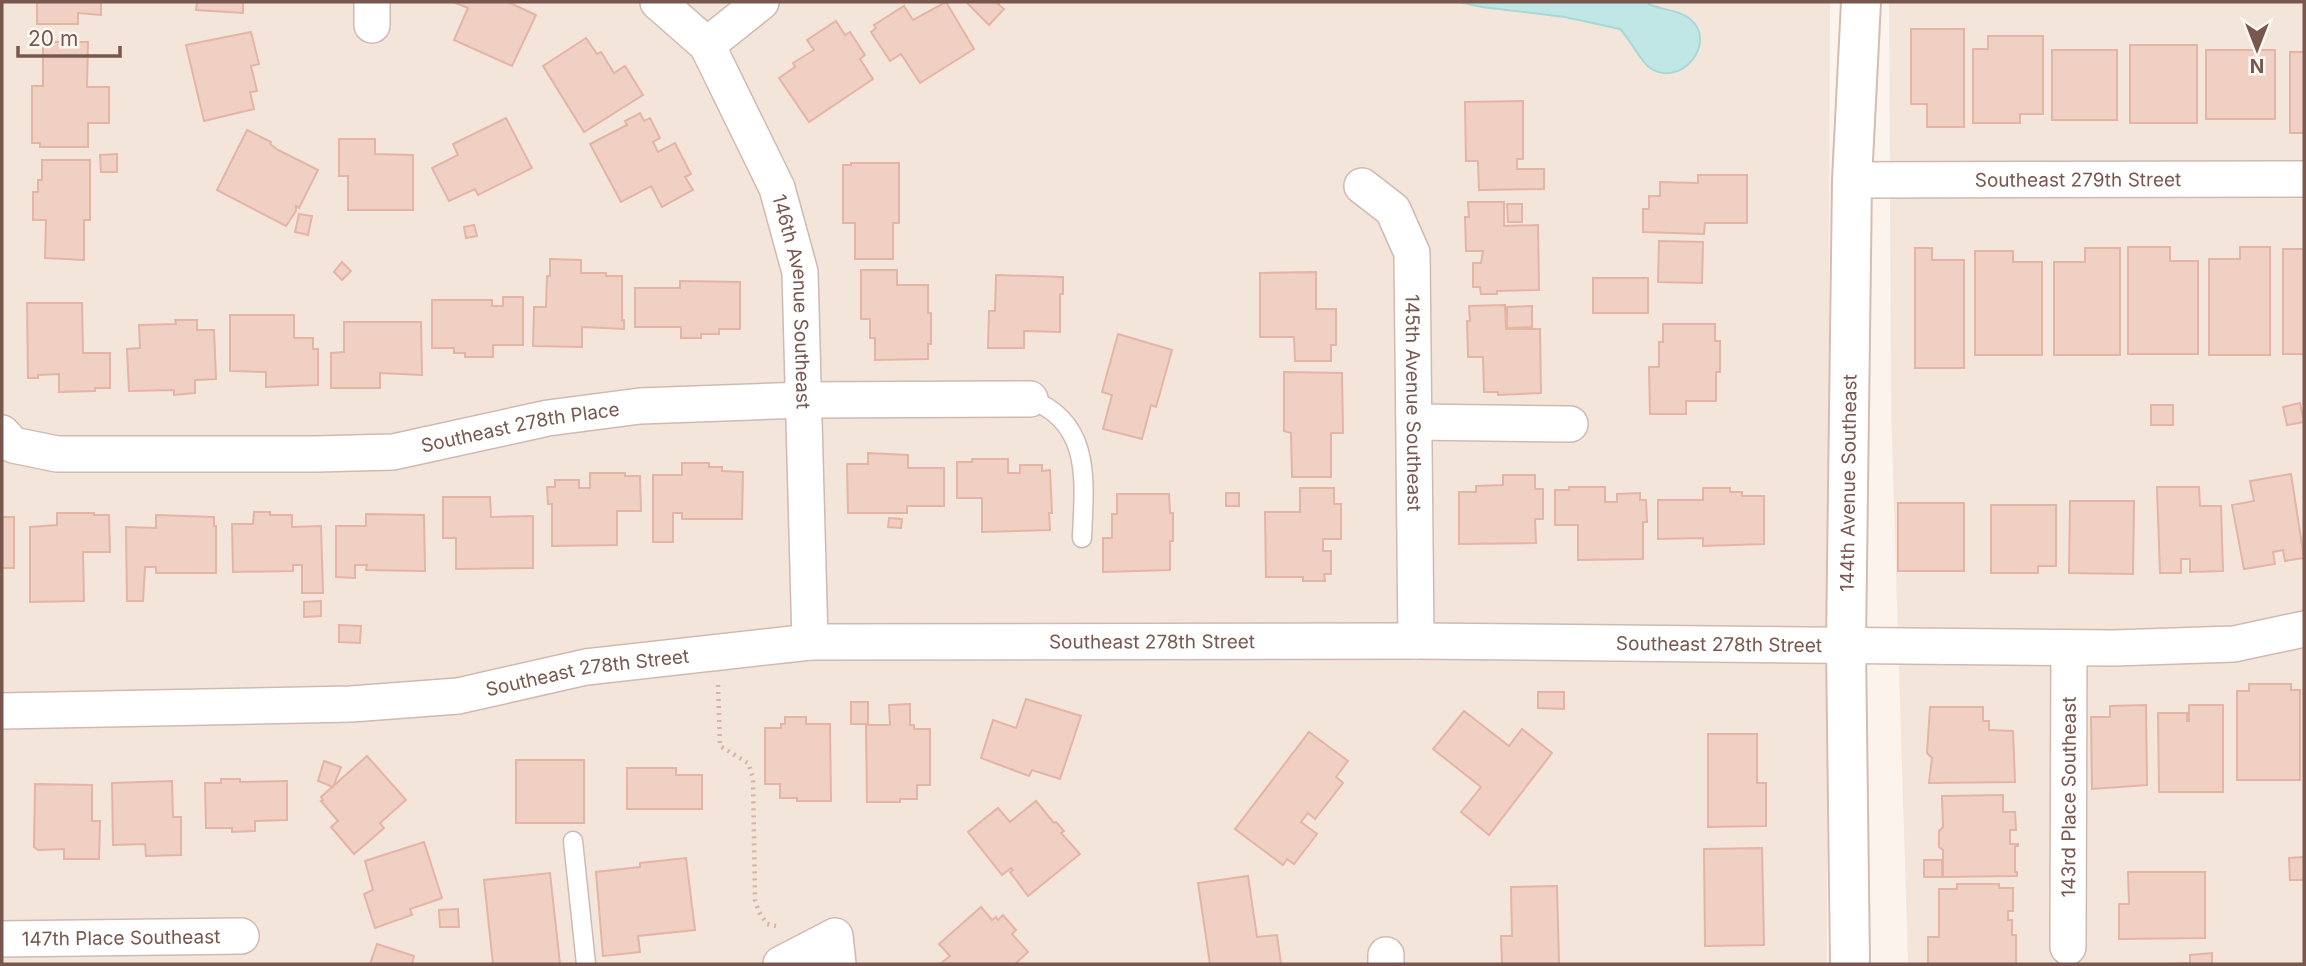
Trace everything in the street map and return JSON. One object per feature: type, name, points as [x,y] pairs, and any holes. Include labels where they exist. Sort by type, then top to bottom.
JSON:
[{"type":"street","points":[[658,2],[707,45],[761,2]]},
{"type":"street","name":"144th Avenue Southeast","points":[[1850,964],[1846,645],[1852,180],[1861,2]]},
{"type":"street","name":"146th Avenue Southeast","points":[[707,45],[778,188],[800,272],[810,642]]},
{"type":"street","name":"Southeast 279th Street","points":[[1852,180],[2304,179]]},
{"type":"street","name":"145th Avenue Southeast","points":[[1362,186],[1393,210],[1412,253],[1416,641]]},
{"type":"street","name":"Southeast 278th Place","points":[[7,439],[57,454],[393,452],[548,418],[627,408],[803,400],[1030,399]]},
{"type":"street","points":[[1415,422],[1570,424]]},
{"type":"street","name":"Southeast 278th Street","points":[[2,711],[351,704],[458,696],[586,667],[810,642],[1416,641],[2069,648],[2234,644],[2304,629]]},
{"type":"street","name":"143rd Place Southeast","points":[[2068,947],[2069,648]]},
{"type":"street","name":"147th Place Southeast","points":[[2,939],[241,936]]},
{"type":"street","points":[[781,964],[837,950]]},
{"type":"lane","points":[[1030,399],[1048,406],[1063,420],[1076,442],[1084,470],[1082,538]]},
{"type":"lane","points":[[573,841],[586,964]]},
{"type":"path","points":[[716,653],[720,746],[748,763],[753,778],[755,900],[767,925],[780,927]]},
{"type":"shaded area","points":[[2,2],[1830,2],[1827,964],[2,964]]},
{"type":"shaded area","points":[[1889,2],[2304,2],[2304,964],[1908,964],[1891,408]]},
{"type":"water","points":[[1459,2],[1649,2],[1690,19],[1698,28],[1700,39],[1698,50],[1684,68],[1662,73],[1646,65],[1620,29],[1565,17]]},
{"type":"building","points":[[37,2],[101,2],[101,15],[78,13],[78,24],[37,24]]},
{"type":"building","points":[[197,2],[243,2],[243,13],[196,10]]},
{"type":"building","points":[[453,2],[508,2],[536,15],[512,66],[454,40],[468,8]]},
{"type":"building","points":[[946,2],[974,49],[920,83],[901,54],[890,61],[871,32],[876,28],[874,25],[904,6],[913,20]]},
{"type":"building","points":[[966,2],[1000,2],[998,4],[1004,9],[989,25]]},
{"type":"building","points":[[836,21],[845,35],[850,32],[865,55],[860,59],[873,79],[809,122],[779,78],[795,67],[793,63],[814,50],[807,40]]},
{"type":"building","points":[[1911,29],[1964,29],[1964,127],[1927,127],[1927,104],[1911,104]]},
{"type":"building","points":[[251,32],[259,64],[251,66],[257,91],[250,92],[254,109],[204,121],[186,45]]},
{"type":"building","points":[[1988,36],[2043,36],[2043,114],[2020,114],[2020,123],[1973,123],[1973,49],[1988,49]]},
{"type":"building","points":[[586,38],[597,54],[601,52],[614,73],[625,66],[643,95],[584,132],[543,66]]},
{"type":"building","points":[[43,42],[88,42],[87,87],[109,87],[109,123],[88,123],[88,147],[40,147],[40,143],[32,143],[32,86],[43,86]]},
{"type":"building","points":[[2130,45],[2197,45],[2197,123],[2130,123]]},
{"type":"building","points":[[2052,50],[2117,50],[2117,120],[2052,120]]},
{"type":"building","points":[[2206,50],[2275,50],[2275,119],[2206,119]]},
{"type":"building","points":[[2290,52],[2304,52],[2304,133],[2290,133]]},
{"type":"building","points":[[1523,101],[1523,159],[1517,159],[1517,169],[1544,169],[1544,189],[1479,190],[1478,161],[1466,161],[1465,102]]},
{"type":"building","points":[[640,113],[644,121],[650,118],[660,138],[653,142],[658,152],[675,143],[691,174],[685,177],[693,190],[662,207],[651,186],[621,202],[590,144],[627,125],[625,121]]},
{"type":"building","points":[[506,118],[532,168],[478,195],[475,189],[449,201],[432,168],[458,155],[453,144]]},
{"type":"building","points":[[247,130],[271,142],[278,150],[318,170],[299,208],[296,206],[296,211],[286,226],[217,190]]},
{"type":"building","points":[[339,139],[375,139],[375,154],[413,155],[413,210],[348,210],[348,176],[339,176]]},
{"type":"building","points":[[117,154],[117,172],[101,172],[100,155]]},
{"type":"building","points":[[42,160],[90,160],[90,220],[84,220],[84,260],[45,258],[46,220],[33,220],[33,192],[38,192],[38,180],[42,180]]},
{"type":"building","points":[[899,163],[899,223],[893,223],[893,259],[855,259],[855,223],[843,223],[843,165]]},
{"type":"building","points":[[1698,175],[1747,175],[1747,223],[1705,223],[1704,234],[1643,232],[1643,209],[1649,209],[1649,196],[1660,196],[1660,182],[1698,183]]},
{"type":"building","points":[[1468,202],[1504,202],[1504,226],[1538,225],[1539,290],[1481,294],[1480,287],[1473,287],[1473,263],[1481,263],[1483,251],[1466,251],[1465,217],[1469,217]]},
{"type":"building","points":[[1507,204],[1522,204],[1522,222],[1508,222]]},
{"type":"building","points":[[299,214],[312,216],[308,235],[295,232]]},
{"type":"building","points":[[474,225],[477,236],[466,238],[464,227]]},
{"type":"building","points":[[1659,241],[1703,242],[1702,283],[1658,282]]},
{"type":"building","points":[[2128,247],[2170,247],[2170,261],[2198,261],[2198,354],[2128,354]]},
{"type":"building","points":[[2240,247],[2270,247],[2270,355],[2209,355],[2209,259],[2240,259]]},
{"type":"building","points":[[1915,248],[1932,248],[1932,260],[1964,260],[1964,368],[1915,368]]},
{"type":"building","points":[[2085,248],[2120,248],[2120,355],[2054,355],[2054,262],[2085,262]]},
{"type":"building","points":[[2283,249],[2304,249],[2304,354],[2283,354]]},
{"type":"building","points":[[1975,251],[2013,251],[2013,262],[2042,262],[2042,355],[1975,355]]},
{"type":"building","points":[[550,259],[581,260],[581,273],[622,276],[624,329],[582,327],[582,347],[533,346],[534,307],[546,307]]},
{"type":"building","points":[[342,262],[351,271],[342,280],[334,272]]},
{"type":"building","points":[[861,270],[897,270],[897,285],[928,285],[931,344],[928,344],[928,359],[875,360],[875,338],[870,338],[870,319],[861,319]]},
{"type":"building","points":[[1316,272],[1316,309],[1336,309],[1336,345],[1331,345],[1331,361],[1295,361],[1294,337],[1260,337],[1260,273]]},
{"type":"building","points":[[996,275],[1063,277],[1060,332],[1024,331],[1024,348],[988,348],[989,311],[995,311]]},
{"type":"building","points":[[1593,278],[1648,278],[1648,313],[1593,313]]},
{"type":"building","points":[[680,281],[740,282],[740,329],[719,329],[719,334],[681,338],[681,327],[635,327],[635,288],[680,288]]},
{"type":"building","points":[[503,297],[523,297],[523,345],[493,345],[493,357],[465,357],[465,353],[454,353],[454,348],[432,348],[432,300],[492,300],[492,306],[503,306]]},
{"type":"building","points":[[27,303],[82,303],[83,353],[110,353],[110,388],[59,392],[59,374],[28,378]]},
{"type":"building","points":[[1505,305],[1506,329],[1540,329],[1541,393],[1498,395],[1498,392],[1484,392],[1483,357],[1468,357],[1469,306]]},
{"type":"building","points":[[1532,306],[1532,327],[1507,328],[1507,307]]},
{"type":"building","points":[[230,315],[294,315],[294,338],[313,338],[313,349],[318,349],[318,385],[266,387],[266,372],[230,371]]},
{"type":"building","points":[[175,320],[197,320],[197,330],[214,330],[216,379],[195,380],[195,393],[174,395],[174,390],[129,391],[127,349],[140,348],[139,325],[176,324]]},
{"type":"building","points":[[344,322],[421,322],[422,375],[380,373],[380,388],[331,388],[331,353],[344,352]]},
{"type":"building","points":[[1663,324],[1715,324],[1715,341],[1720,341],[1716,401],[1686,401],[1686,414],[1650,414],[1649,367],[1659,367],[1659,342],[1663,342]]},
{"type":"building","points":[[1118,334],[1172,350],[1156,407],[1151,405],[1142,439],[1103,429],[1112,395],[1102,392]]},
{"type":"building","points":[[1284,372],[1342,373],[1343,433],[1331,433],[1331,477],[1292,477],[1291,433],[1284,431]]},
{"type":"building","points":[[2300,403],[2304,422],[2287,425],[2283,407]]},
{"type":"building","points":[[2151,405],[2173,405],[2173,425],[2151,425]]},
{"type":"building","points":[[868,453],[908,455],[908,468],[944,468],[944,506],[907,506],[907,513],[848,513],[847,464],[868,464]]},
{"type":"building","points":[[972,459],[1008,459],[1008,473],[1020,473],[1020,465],[1042,465],[1042,471],[1050,470],[1050,530],[982,532],[982,498],[957,498],[957,462],[972,462]]},
{"type":"building","points":[[682,463],[709,463],[709,467],[722,467],[722,471],[743,472],[742,519],[682,519],[682,513],[673,513],[673,542],[653,542],[653,475],[682,475]]},
{"type":"building","points":[[590,473],[640,476],[641,511],[617,511],[617,545],[552,546],[552,504],[548,504],[547,487],[555,487],[555,480],[579,480],[579,488],[590,488]]},
{"type":"building","points":[[2291,474],[2304,558],[2285,561],[2283,550],[2273,552],[2275,564],[2244,569],[2232,505],[2254,501],[2250,481]]},
{"type":"building","points":[[1503,475],[1535,475],[1535,489],[1543,489],[1543,519],[1535,519],[1536,543],[1459,544],[1459,492],[1476,492],[1476,486],[1503,485]]},
{"type":"building","points":[[1569,487],[1605,487],[1605,502],[1617,502],[1617,494],[1640,493],[1640,500],[1646,500],[1647,522],[1643,522],[1643,559],[1578,560],[1578,525],[1555,525],[1555,490],[1569,490]]},
{"type":"building","points":[[2157,487],[2199,487],[2200,506],[2221,506],[2223,571],[2190,572],[2190,559],[2181,559],[2181,573],[2160,573]]},
{"type":"building","points":[[1300,488],[1334,488],[1334,504],[1341,504],[1341,539],[1323,539],[1323,551],[1331,551],[1331,574],[1324,574],[1325,581],[1303,581],[1303,577],[1266,577],[1265,512],[1300,512]]},
{"type":"building","points":[[1703,488],[1730,488],[1730,492],[1742,492],[1742,496],[1764,496],[1764,544],[1703,546],[1703,538],[1658,539],[1658,500],[1703,500]]},
{"type":"building","points":[[1226,493],[1239,493],[1239,506],[1226,506]]},
{"type":"building","points":[[1117,494],[1169,494],[1170,513],[1173,513],[1170,570],[1103,572],[1103,538],[1112,538],[1112,514],[1117,514]]},
{"type":"building","points":[[443,497],[490,497],[491,517],[533,516],[533,568],[456,569],[456,538],[443,538]]},
{"type":"building","points":[[2070,501],[2134,501],[2133,574],[2069,573]]},
{"type":"building","points":[[1898,503],[1964,503],[1964,571],[1898,571]]},
{"type":"building","points":[[1991,505],[2056,505],[2056,566],[2038,566],[2038,573],[1991,573]]},
{"type":"building","points":[[254,512],[292,515],[292,527],[321,526],[323,593],[302,593],[302,565],[293,565],[293,571],[233,572],[232,524],[253,524]]},
{"type":"building","points":[[57,513],[109,515],[110,552],[83,552],[84,601],[30,602],[30,527],[57,525]]},
{"type":"building","points":[[366,514],[424,515],[425,571],[366,570],[367,565],[355,565],[355,578],[336,577],[336,526],[366,526]]},
{"type":"building","points":[[156,515],[214,517],[216,573],[156,573],[156,567],[145,567],[143,601],[127,601],[126,527],[156,528]]},
{"type":"building","points":[[2,517],[14,517],[14,568],[2,568]]},
{"type":"building","points":[[889,518],[902,519],[901,528],[888,527]]},
{"type":"building","points":[[321,601],[321,616],[304,617],[304,602]]},
{"type":"building","points":[[339,625],[361,626],[360,643],[339,642]]},
{"type":"building","points":[[2249,684],[2291,684],[2291,690],[2300,690],[2300,780],[2237,780],[2237,691],[2249,691]]},
{"type":"building","points":[[1538,692],[1564,692],[1564,709],[1538,708]]},
{"type":"building","points":[[1026,699],[1081,716],[1060,779],[1032,770],[1029,776],[981,758],[993,720],[1016,728]]},
{"type":"building","points":[[851,702],[868,702],[868,724],[851,724]]},
{"type":"building","points":[[910,704],[910,725],[914,725],[914,729],[930,729],[930,785],[917,785],[917,799],[867,802],[866,725],[890,725],[889,705]]},
{"type":"building","points":[[2146,705],[2147,785],[2092,789],[2091,717],[2110,717],[2110,706]]},
{"type":"building","points":[[2189,705],[2223,705],[2223,792],[2159,792],[2158,713],[2187,713],[2189,721]]},
{"type":"building","points":[[1930,707],[1983,707],[1983,721],[1989,721],[1989,730],[2013,731],[2015,782],[1929,783],[1932,758],[1927,753]]},
{"type":"building","points":[[1464,711],[1509,746],[1522,729],[1552,753],[1489,835],[1461,812],[1481,787],[1433,749]]},
{"type":"building","points":[[785,717],[806,717],[806,724],[830,724],[831,801],[780,798],[780,784],[765,784],[765,728],[781,728],[781,724],[785,724]]},
{"type":"building","points":[[1309,732],[1348,761],[1336,777],[1343,783],[1315,819],[1308,813],[1301,822],[1317,834],[1294,864],[1287,859],[1283,865],[1235,829]]},
{"type":"building","points":[[1708,734],[1757,734],[1757,783],[1766,783],[1766,826],[1708,827]]},
{"type":"building","points":[[367,756],[406,800],[380,823],[384,828],[354,854],[331,827],[338,821],[321,801],[321,797]]},
{"type":"building","points":[[516,760],[584,760],[584,823],[516,823]]},
{"type":"building","points":[[324,761],[341,767],[333,787],[318,781]]},
{"type":"building","points":[[627,768],[676,768],[676,775],[702,775],[702,809],[627,809]]},
{"type":"building","points":[[221,779],[240,779],[240,782],[287,781],[287,820],[255,821],[255,831],[232,832],[232,828],[206,828],[205,783],[221,783]]},
{"type":"building","points":[[172,781],[173,817],[181,817],[181,855],[146,856],[145,844],[113,845],[112,783]]},
{"type":"building","points":[[35,784],[92,785],[92,821],[100,821],[99,859],[64,859],[64,849],[38,850],[34,847]]},
{"type":"building","points":[[2003,795],[2003,812],[2015,812],[2016,830],[2010,830],[2010,844],[2018,844],[2015,846],[2017,876],[1943,877],[1943,850],[1939,847],[1939,831],[1943,827],[1942,796]]},
{"type":"building","points":[[1036,801],[1064,831],[1061,833],[1080,854],[1028,896],[1010,872],[1013,870],[1011,868],[1002,875],[968,832],[998,808],[1010,822]]},
{"type":"building","points":[[424,842],[442,898],[410,909],[412,915],[375,928],[364,894],[373,890],[365,861]]},
{"type":"building","points":[[1762,848],[1764,945],[1705,946],[1704,849]]},
{"type":"building","points":[[2304,857],[2304,880],[2290,880],[2289,858]]},
{"type":"building","points":[[686,858],[695,930],[638,936],[640,952],[603,956],[596,872],[640,867],[640,863]]},
{"type":"building","points":[[1924,860],[1942,860],[1942,877],[1924,877]]},
{"type":"building","points":[[2128,872],[2205,872],[2205,938],[2119,939],[2119,904],[2129,904]]},
{"type":"building","points":[[550,873],[560,964],[493,964],[484,880]]},
{"type":"building","points":[[1248,876],[1257,937],[1277,935],[1281,964],[1210,964],[1198,883]]},
{"type":"building","points":[[1957,884],[1999,884],[1999,888],[2013,888],[2013,911],[2008,911],[2008,920],[2012,920],[2012,935],[2016,935],[2016,964],[1928,964],[1928,937],[1939,937],[1939,889],[1957,889]]},
{"type":"building","points":[[1557,886],[1559,964],[1502,964],[1501,936],[1512,936],[1511,887]]},
{"type":"building","points":[[981,907],[992,920],[996,917],[998,920],[1003,915],[1016,930],[1012,934],[1028,952],[1015,964],[940,964],[950,956],[939,944]]},
{"type":"building","points":[[458,909],[459,927],[440,927],[439,910]]},
{"type":"building","points":[[377,944],[414,956],[412,964],[370,964]]},
{"type":"building","points":[[2212,953],[2212,964],[2167,964],[2190,963],[2190,955]]}]
